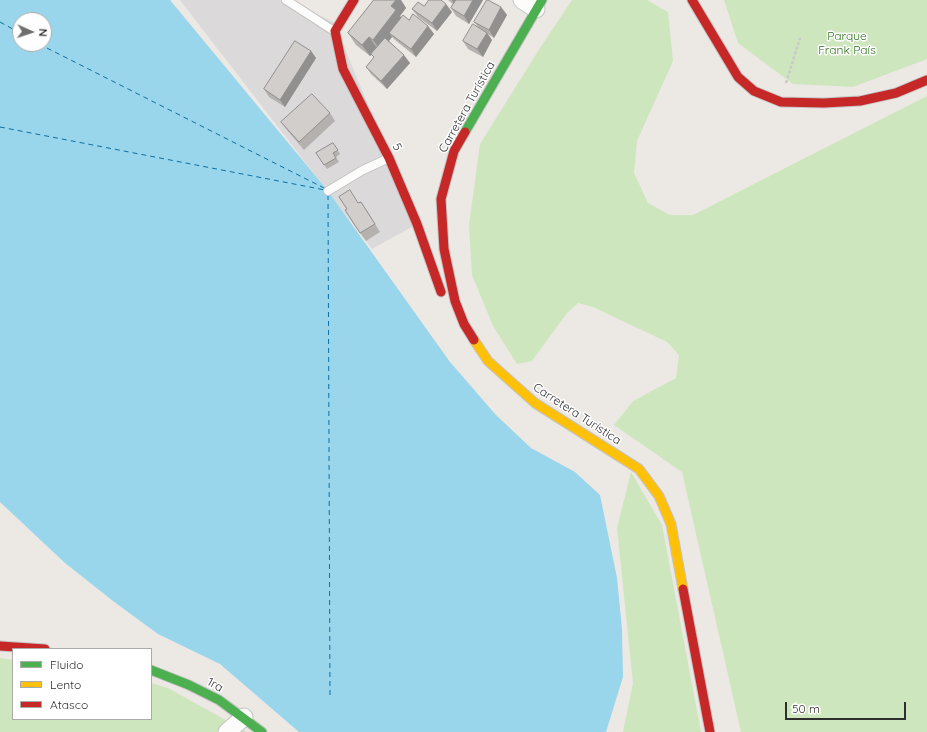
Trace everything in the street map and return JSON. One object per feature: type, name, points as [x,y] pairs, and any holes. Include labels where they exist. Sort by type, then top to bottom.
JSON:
[{"type":"main road","points":[[335,31],[354,0]]},
{"type":"main road","points":[[692,0],[738,77],[754,91],[781,102],[824,103],[860,101],[896,93],[927,80]]},
{"type":"main road","name":"Carretera Turística","points":[[533,3],[454,151],[440,199],[444,250],[455,301],[464,324],[488,361],[535,404],[639,469],[659,496],[671,524],[710,732]]},
{"type":"main road","name":"5","points":[[335,31],[343,69],[389,158],[417,224],[442,293],[446,301],[455,301]]},
{"type":"main road","points":[[0,646],[30,648]]},
{"type":"main road","name":"1ra","points":[[152,670],[189,685],[219,700],[244,717],[262,732]]},
{"type":"street","points":[[227,732],[244,717]]},
{"type":"lane","points":[[286,0],[335,31]]},
{"type":"lane","points":[[328,191],[363,170],[389,158]]},
{"type":"path","points":[[781,102],[800,38]]},
{"type":"shaded area","points":[[180,0],[283,0],[334,22],[417,224],[372,249]]},
{"type":"green space","points":[[572,0],[647,0],[668,12],[673,61],[637,141],[634,173],[648,203],[670,215],[693,215],[927,96],[927,732],[741,732],[682,472],[614,425],[633,401],[676,378],[679,355],[667,342],[593,307],[578,303],[567,313],[532,361],[517,364],[493,326],[472,275],[469,225],[480,144]]},
{"type":"green space","name":"Parque Frank País","points":[[724,0],[927,0],[927,59],[853,87],[793,84],[738,43]]},
{"type":"green space","points":[[631,472],[662,525],[701,732],[623,732],[633,683],[617,528]]},
{"type":"green space","points":[[0,658],[12,660],[12,720],[152,720],[152,683],[168,688],[247,732],[0,732]]},
{"type":"water","points":[[0,0],[170,0],[328,191],[450,362],[496,415],[531,448],[575,472],[600,495],[617,578],[622,629],[623,677],[606,732],[299,732],[220,664],[158,634],[65,563],[0,502]]},
{"type":"building","points":[[374,0],[396,0],[391,6],[396,10],[373,40],[369,37],[362,45],[348,33]]},
{"type":"building","points":[[429,0],[441,0],[446,4],[432,23],[412,9],[418,2],[424,6]]},
{"type":"building","points":[[456,0],[473,0],[464,16],[451,8]]},
{"type":"building","points":[[487,0],[501,7],[489,30],[474,22]]},
{"type":"building","points":[[413,14],[428,26],[411,49],[389,33],[403,15],[409,20]]},
{"type":"building","points":[[473,24],[487,33],[477,49],[463,41]]},
{"type":"building","points":[[385,38],[404,55],[381,81],[366,67],[374,57],[371,54]]},
{"type":"building","points":[[295,41],[311,51],[280,100],[264,89]]},
{"type":"building","points":[[312,94],[330,113],[299,142],[281,122]]},
{"type":"building","points":[[333,143],[338,150],[333,153],[336,158],[324,165],[316,153]]},
{"type":"building","points":[[350,190],[358,203],[361,202],[375,224],[360,233],[345,210],[347,209],[339,197]]},
{"type":"ferry route","points":[[0,22],[12,29]]},
{"type":"ferry route","points":[[52,51],[326,189]]},
{"type":"ferry route","points":[[0,127],[325,190]]},
{"type":"ferry route","points":[[328,195],[330,696]]},
{"type":"traffic: fast","points":[[465,132],[542,0]]},
{"type":"traffic: fast","points":[[152,670],[189,685],[219,700],[262,732]]},
{"type":"traffic: slow","points":[[474,340],[488,361],[535,403],[639,469],[659,496],[671,524],[683,589]]},
{"type":"traffic: jam","points":[[354,0],[335,31],[343,69],[389,158],[417,224],[441,292]]},
{"type":"traffic: jam","points":[[692,0],[738,77],[754,91],[781,102],[824,103],[860,101],[896,93],[927,80]]},
{"type":"traffic: jam","points":[[465,132],[454,151],[441,199],[444,249],[455,301],[464,324],[474,340]]},
{"type":"traffic: jam","points":[[683,589],[710,732]]},
{"type":"traffic: jam","points":[[0,646],[30,648]]}]
